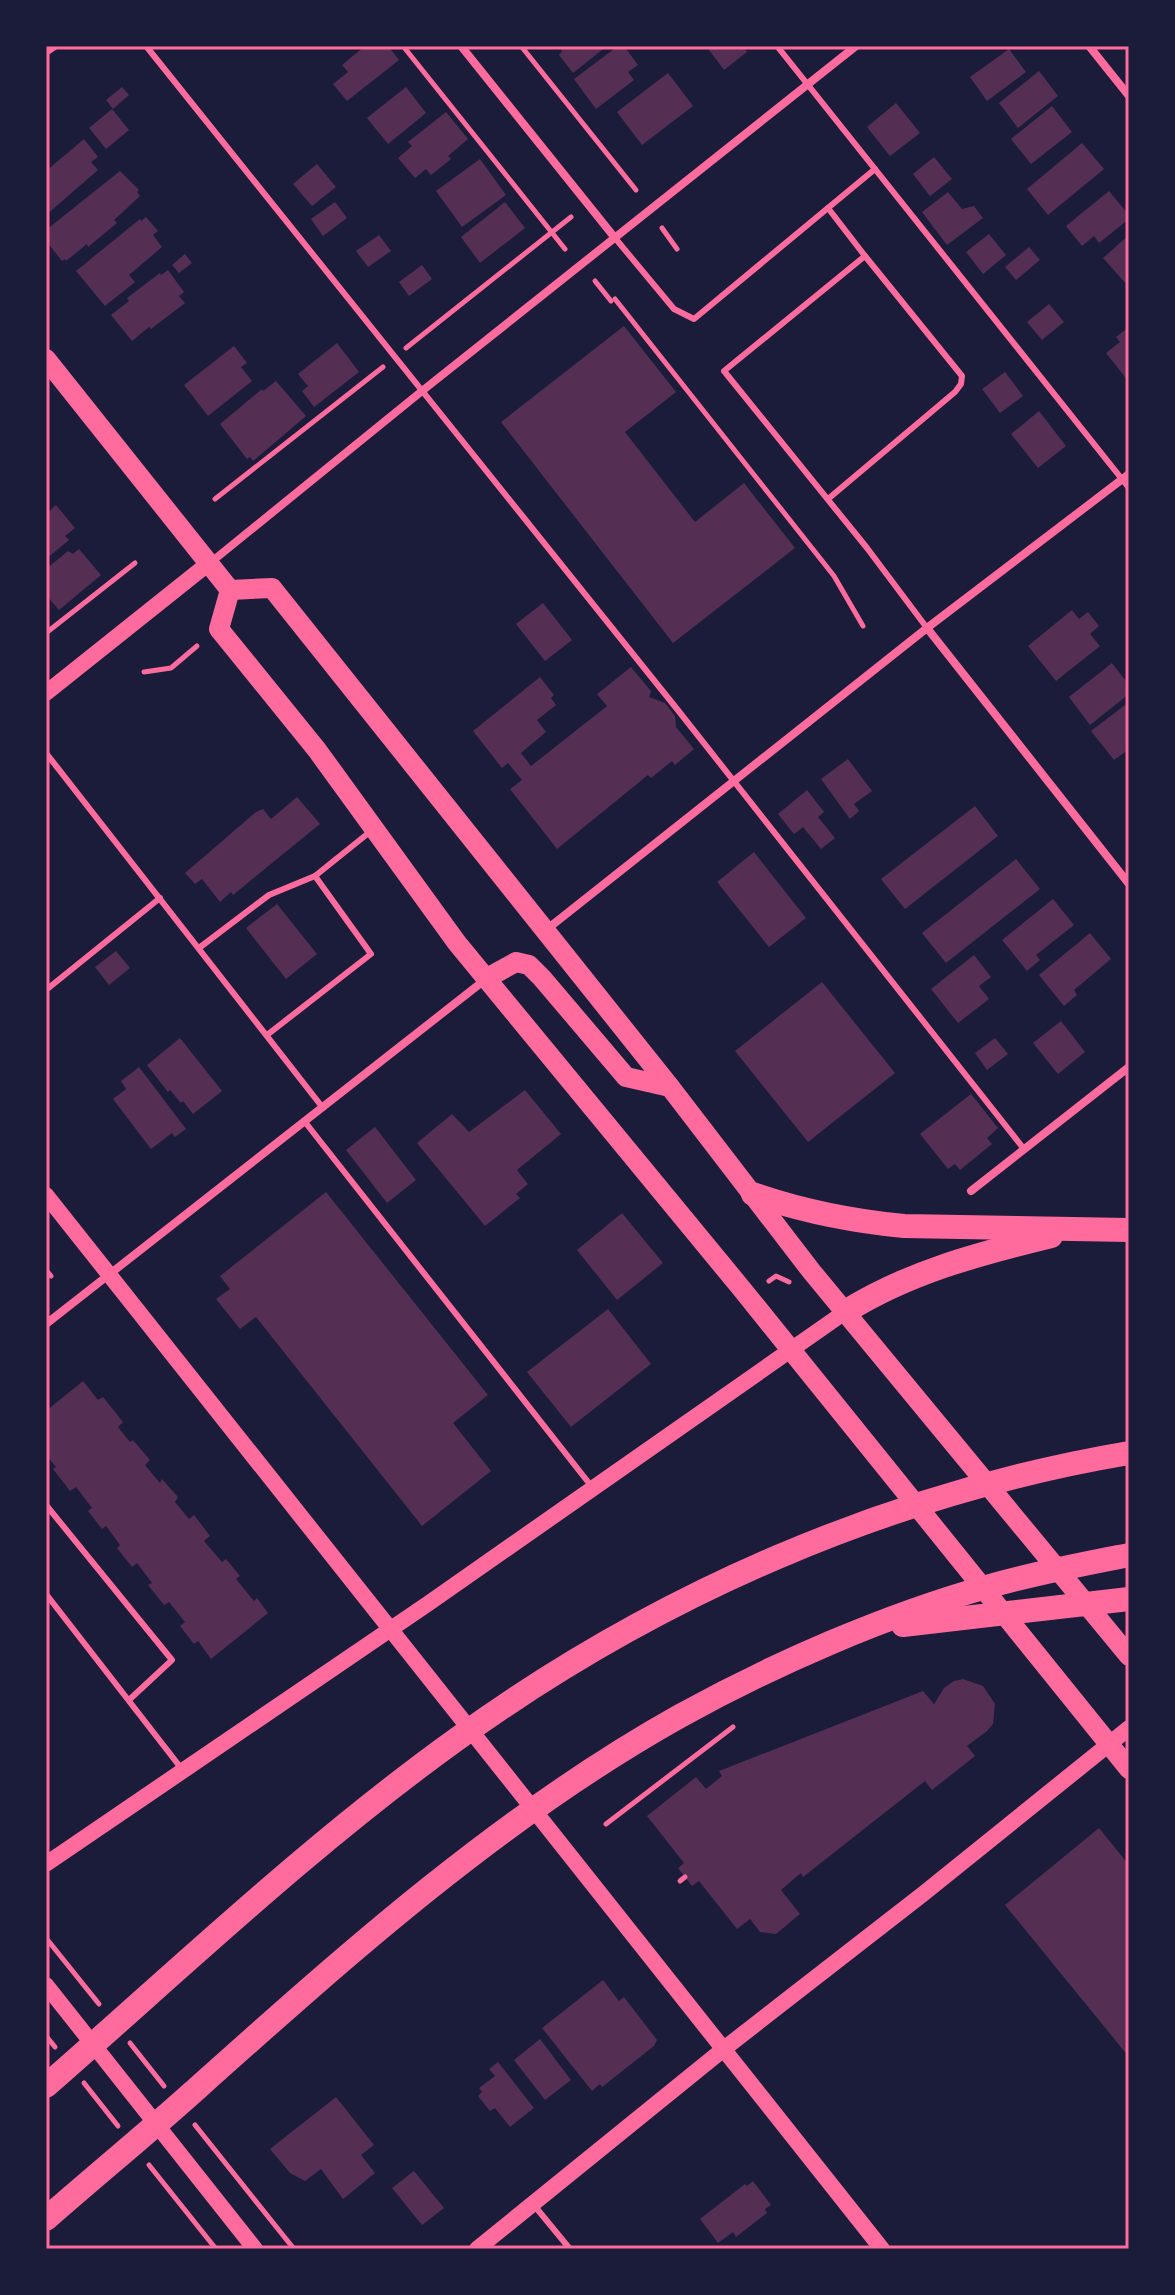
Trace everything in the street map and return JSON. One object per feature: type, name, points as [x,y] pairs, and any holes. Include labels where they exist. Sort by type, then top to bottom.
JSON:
[{"type":"highway","points":[[753,1194],[782,1204],[873,1223],[904,1226],[1129,1230]]},
{"type":"highway","points":[[845,1312],[887,1287],[920,1273],[968,1257],[1080,1228]]},
{"type":"highway","points":[[46,2086],[290,1872],[392,1788],[457,1739],[571,1664],[703,1590],[849,1527],[926,1501],[1004,1480],[1075,1462],[1129,1453]]},
{"type":"highway","points":[[46,2219],[396,1916],[517,1822],[603,1762],[745,1683],[873,1628],[990,1586],[1129,1555]]},
{"type":"highway","points":[[873,1628],[1129,1599]]},
{"type":"main road","points":[[46,359],[230,590]]},
{"type":"main road","points":[[46,693],[209,563]]},
{"type":"main road","points":[[230,590],[272,588],[670,1087],[845,1312],[1129,1656]]},
{"type":"main road","points":[[230,590],[219,629],[317,750],[457,943],[1129,1769]]},
{"type":"main road","points":[[487,978],[516,962],[529,965],[626,1077],[670,1087]]},
{"type":"main road","points":[[46,1195],[882,2249]]},
{"type":"main road","points":[[46,1864],[391,1629],[845,1312]]},
{"type":"main road","points":[[477,2249],[1129,1728]]},
{"type":"main road","points":[[46,1985],[255,2249]]},
{"type":"street","points":[[461,46],[615,238]]},
{"type":"street","points":[[209,563],[856,46]]},
{"type":"street","points":[[1089,46],[1129,96]]},
{"type":"street","points":[[546,931],[927,628],[1126,477]]},
{"type":"street","points":[[927,628],[1129,884]]},
{"type":"street","points":[[46,1324],[487,978]]},
{"type":"street","points":[[971,1191],[1129,1067]]},
{"type":"lane","points":[[46,53],[56,46]]},
{"type":"lane","points":[[146,46],[1024,1149]]},
{"type":"lane","points":[[777,46],[1126,477],[1129,488]]},
{"type":"lane","points":[[615,238],[674,309],[694,319],[875,169]]},
{"type":"lane","points":[[828,208],[962,376],[955,392],[828,499]]},
{"type":"lane","points":[[865,256],[724,371],[927,628]]},
{"type":"lane","points":[[46,753],[323,1108]]},
{"type":"lane","points":[[199,948],[269,895],[315,876],[373,828]]},
{"type":"lane","points":[[267,1035],[371,954],[315,876]]},
{"type":"lane","points":[[46,990],[160,898]]},
{"type":"lane","points":[[305,1122],[593,1488]]},
{"type":"lane","points":[[46,1505],[172,1660],[129,1700]]},
{"type":"lane","points":[[46,1594],[182,1769]]},
{"type":"lane","points":[[533,2204],[570,2249]]},
{"type":"path","points":[[403,46],[565,249]]},
{"type":"path","points":[[521,46],[636,190]]},
{"type":"path","points":[[662,228],[677,249]]},
{"type":"path","points":[[595,281],[834,576],[863,626]]},
{"type":"path","points":[[46,633],[135,563]]},
{"type":"path","points":[[144,672],[171,668],[197,646]]},
{"type":"path","points":[[46,1270],[51,1276]]},
{"type":"path","points":[[606,1824],[733,1727]]},
{"type":"building","points":[[365,46],[388,46],[399,60],[347,101],[333,84],[348,72],[342,65]]},
{"type":"building","points":[[559,46],[607,46],[573,73],[559,55],[562,51]]},
{"type":"building","points":[[618,46],[624,46],[638,65],[628,72],[634,80],[596,109],[574,79]]},
{"type":"building","points":[[706,46],[743,46],[747,52],[724,70]]},
{"type":"building","points":[[1009,49],[1026,72],[987,101],[970,77]]},
{"type":"building","points":[[1039,71],[1058,96],[1018,128],[999,103]]},
{"type":"building","points":[[668,73],[693,106],[642,145],[617,112]]},
{"type":"building","points":[[122,87],[129,95],[113,109],[106,100]]},
{"type":"building","points":[[406,87],[426,113],[388,144],[367,118]]},
{"type":"building","points":[[896,103],[920,133],[890,156],[867,127]]},
{"type":"building","points":[[1052,106],[1072,132],[1031,164],[1011,139]]},
{"type":"building","points":[[112,109],[129,130],[106,149],[89,128]]},
{"type":"building","points":[[446,112],[468,139],[448,156],[451,159],[431,175],[426,169],[415,178],[398,158],[412,146],[408,142]]},
{"type":"building","points":[[84,139],[98,157],[91,162],[98,170],[46,215],[46,171]]},
{"type":"building","points":[[1082,143],[1104,169],[1048,215],[1027,189]]},
{"type":"building","points":[[934,157],[952,179],[930,196],[913,174]]},
{"type":"building","points":[[480,159],[506,195],[462,227],[436,191]]},
{"type":"building","points":[[317,164],[336,187],[312,206],[293,184]]},
{"type":"building","points":[[120,171],[139,190],[140,196],[114,220],[117,223],[88,247],[87,244],[62,261],[46,241],[46,230]]},
{"type":"building","points":[[1109,191],[1129,219],[1099,243],[1094,236],[1082,246],[1066,226]]},
{"type":"building","points":[[948,192],[962,209],[974,206],[983,218],[947,245],[922,212]]},
{"type":"building","points":[[335,202],[347,218],[323,236],[311,219]]},
{"type":"building","points":[[505,202],[525,228],[480,263],[461,237]]},
{"type":"building","points":[[146,217],[158,231],[153,235],[162,247],[129,275],[135,282],[105,306],[76,271]]},
{"type":"building","points":[[989,234],[1006,255],[983,274],[966,252]]},
{"type":"building","points":[[379,235],[391,251],[368,267],[356,251]]},
{"type":"building","points":[[1129,235],[1129,287],[1103,258]]},
{"type":"building","points":[[1029,247],[1040,260],[1016,280],[1005,267]]},
{"type":"building","points":[[185,254],[192,263],[179,273],[172,265]]},
{"type":"building","points":[[422,265],[432,279],[409,296],[399,282]]},
{"type":"building","points":[[168,270],[184,292],[179,296],[185,303],[132,341],[111,315],[129,301],[127,298]]},
{"type":"building","points":[[1049,304],[1064,322],[1042,340],[1027,322]]},
{"type":"building","points":[[624,326],[676,392],[625,432],[695,522],[744,483],[795,548],[673,643],[501,422]]},
{"type":"building","points":[[1129,327],[1129,382],[1106,353],[1120,342],[1116,337]]},
{"type":"building","points":[[337,343],[359,372],[314,407],[302,391],[308,386],[298,374]]},
{"type":"building","points":[[234,346],[247,363],[241,367],[252,381],[208,416],[184,385]]},
{"type":"building","points":[[1005,372],[1023,396],[1000,413],[982,389]]},
{"type":"building","points":[[276,381],[306,416],[253,461],[250,457],[247,459],[220,424]]},
{"type":"building","points":[[1039,411],[1066,446],[1038,468],[1011,434]]},
{"type":"building","points":[[56,505],[75,528],[65,536],[69,540],[46,559],[46,514]]},
{"type":"building","points":[[79,549],[101,575],[59,610],[46,595],[46,569],[68,551],[73,554]]},
{"type":"building","points":[[543,603],[572,640],[545,661],[516,624]]},
{"type":"building","points":[[1072,610],[1079,619],[1088,612],[1099,626],[1090,634],[1100,646],[1056,681],[1028,646]]},
{"type":"building","points":[[1112,663],[1129,685],[1129,694],[1090,725],[1069,697]]},
{"type":"building","points":[[631,667],[651,691],[649,697],[665,703],[675,716],[676,727],[694,749],[675,765],[672,761],[651,778],[648,775],[557,849],[510,789],[522,780],[508,763],[502,768],[473,731],[540,677],[554,695],[551,698],[556,705],[537,720],[546,732],[521,753],[531,766],[607,706],[597,694]]},
{"type":"building","points":[[1125,705],[1129,711],[1129,749],[1114,760],[1091,731]]},
{"type":"building","points":[[848,759],[872,791],[854,804],[859,811],[850,819],[821,779]]},
{"type":"building","points":[[807,790],[824,812],[818,817],[835,838],[821,849],[803,827],[794,834],[778,814]]},
{"type":"building","points":[[297,797],[320,824],[233,895],[231,892],[220,902],[202,879],[195,884],[185,873],[256,812],[263,809],[271,819]]},
{"type":"building","points":[[975,806],[998,836],[905,909],[881,879]]},
{"type":"building","points":[[754,852],[806,918],[769,947],[717,882]]},
{"type":"building","points":[[1016,859],[1040,889],[946,963],[922,933]]},
{"type":"building","points":[[1053,899],[1074,925],[1036,955],[1040,960],[1027,971],[1002,940]]},
{"type":"building","points":[[277,904],[317,954],[286,979],[246,928]]},
{"type":"building","points":[[1090,933],[1111,959],[1074,990],[1077,995],[1064,1006],[1039,975]]},
{"type":"building","points":[[116,951],[130,968],[109,985],[95,967]]},
{"type":"building","points":[[974,955],[991,977],[979,986],[989,999],[958,1023],[931,989]]},
{"type":"building","points":[[822,982],[895,1073],[808,1142],[735,1051]]},
{"type":"building","points":[[1061,1021],[1085,1052],[1058,1074],[1033,1043]]},
{"type":"building","points":[[180,1038],[222,1091],[193,1114],[183,1101],[181,1103],[170,1090],[168,1092],[147,1065]]},
{"type":"building","points":[[995,1038],[1008,1054],[987,1070],[975,1053]]},
{"type":"building","points":[[139,1067],[186,1129],[175,1137],[172,1133],[151,1149],[113,1099],[126,1089],[121,1081]]},
{"type":"building","points":[[525,1090],[561,1134],[517,1170],[528,1184],[516,1194],[520,1198],[485,1226],[417,1143],[452,1114],[469,1132]]},
{"type":"building","points":[[971,1094],[998,1128],[987,1138],[992,1144],[960,1170],[955,1164],[948,1169],[920,1134]]},
{"type":"building","points":[[375,1127],[416,1180],[387,1203],[346,1150]]},
{"type":"building","points":[[326,1192],[488,1395],[453,1423],[491,1471],[422,1526],[256,1317],[240,1329],[216,1299],[230,1289],[220,1276]]},
{"type":"building","points":[[622,1213],[663,1263],[617,1300],[577,1250]]},
{"type":"building","points":[[608,1309],[651,1364],[571,1427],[527,1372]]},
{"type":"building","points":[[83,1381],[98,1400],[103,1397],[123,1422],[118,1427],[150,1460],[145,1465],[160,1483],[162,1479],[178,1497],[175,1502],[189,1519],[194,1515],[210,1536],[204,1541],[222,1562],[226,1559],[240,1576],[236,1579],[268,1613],[211,1659],[198,1641],[194,1644],[180,1626],[185,1622],[169,1602],[164,1605],[148,1585],[152,1583],[137,1563],[132,1567],[117,1548],[120,1545],[106,1526],[102,1529],[88,1511],[92,1508],[76,1487],[70,1491],[46,1455],[46,1411]]},
{"type":"building","points":[[963,1679],[983,1686],[995,1704],[993,1724],[967,1746],[975,1756],[932,1790],[925,1781],[803,1877],[801,1873],[781,1890],[800,1914],[776,1934],[760,1932],[750,1919],[737,1929],[699,1881],[692,1886],[678,1868],[684,1863],[647,1816],[696,1777],[706,1789],[722,1776],[719,1771],[923,1691],[934,1704],[944,1688]]},
{"type":"building","points":[[1099,1828],[1129,1865],[1129,2057],[1005,1905]]},
{"type":"building","points":[[603,1980],[619,2001],[624,1997],[657,2040],[654,2046],[602,2087],[600,2084],[592,2091],[542,2028]]},
{"type":"building","points":[[540,2039],[571,2080],[545,2100],[514,2060]]},
{"type":"building","points":[[498,2062],[534,2108],[510,2127],[495,2108],[490,2111],[478,2096],[482,2092],[479,2088],[495,2076],[489,2069]]},
{"type":"building","points":[[336,2097],[374,2145],[361,2155],[375,2173],[343,2199],[321,2169],[305,2181],[290,2173],[270,2149]]},
{"type":"building","points":[[414,2171],[444,2208],[422,2225],[392,2188]]},
{"type":"building","points":[[753,2181],[771,2205],[765,2209],[767,2213],[736,2237],[733,2232],[718,2243],[700,2219]]}]
